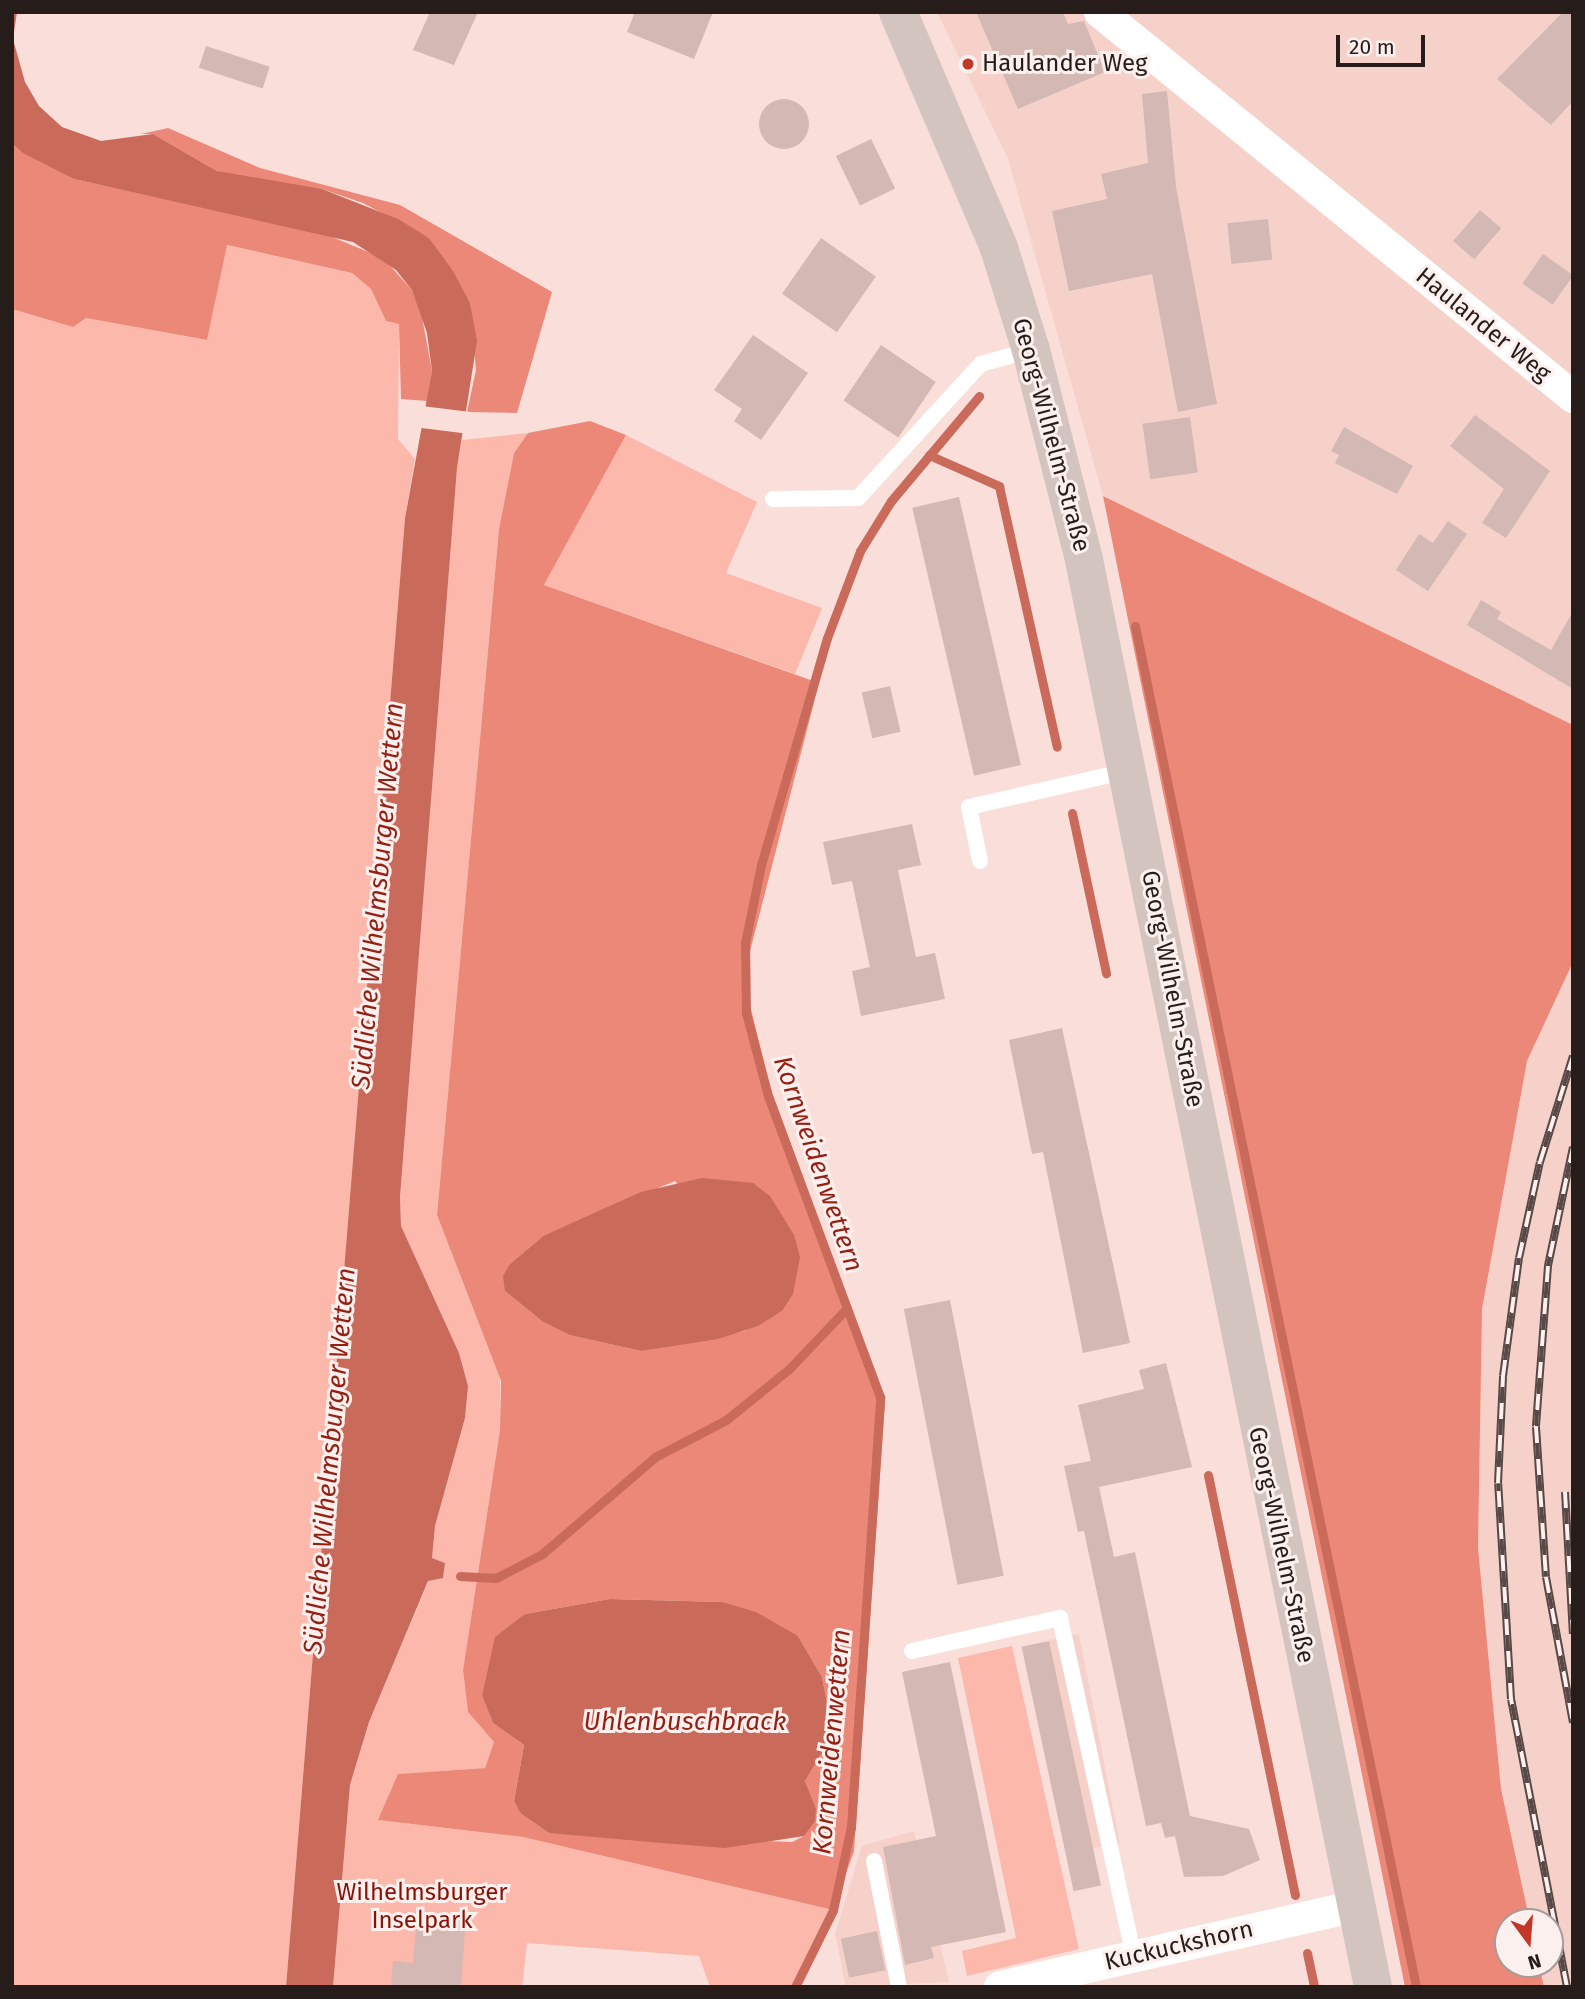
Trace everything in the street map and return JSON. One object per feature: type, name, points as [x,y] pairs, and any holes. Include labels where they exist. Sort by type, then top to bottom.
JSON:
[{"type":"main road","name":"Georg-Wilhelm-Straße","points":[[898,12],[999,248],[1031,350],[1128,771],[1373,1987]]},
{"type":"street","name":"Haulander Weg","points":[[1100,12],[1573,397]]},
{"type":"street","name":"Kuckuckshorn","points":[[1000,1987],[1357,1906]]},
{"type":"lane","points":[[773,499],[858,498],[981,365],[1031,350]]},
{"type":"lane","points":[[980,861],[969,807],[1128,771]]},
{"type":"lane","points":[[912,1651],[1060,1618],[1134,1957]]},
{"type":"lane","points":[[874,1861],[899,1987]]},
{"type":"shaded area","points":[[937,12],[1573,12],[1573,725],[1103,496],[1008,159]]},
{"type":"shaded area","points":[[168,128],[260,168],[400,205],[552,292],[517,413],[467,412],[476,370],[470,303],[429,238],[363,203],[322,189],[246,180],[217,171],[153,134],[141,134]]},
{"type":"shaded area","points":[[12,143],[74,179],[327,235],[383,258],[412,290],[421,312],[432,371],[427,401],[401,399],[399,324],[386,321],[371,289],[352,273],[227,245],[207,340],[86,318],[73,327],[12,309]]},
{"type":"shaded area","points":[[590,421],[626,435],[544,585],[819,683],[748,959],[750,1005],[770,1087],[885,1401],[854,1851],[833,1910],[523,1837],[378,1820],[398,1774],[485,1768],[494,1742],[468,1712],[463,1670],[500,1430],[501,1381],[437,1215],[499,529],[514,453],[528,433]],"holes":[[[675,1181],[782,1311],[744,1331],[641,1351],[569,1335],[543,1322],[505,1291],[510,1264],[543,1236]],[[610,1599],[722,1602],[798,1636],[822,1677],[831,1723],[830,1740],[805,1781],[816,1808],[804,1836],[792,1842],[549,1833],[520,1813],[514,1801],[524,1745],[493,1723],[482,1696],[525,1614]]]},
{"type":"shaded area","points":[[1103,496],[1573,725],[1573,962],[1527,1061],[1482,1309],[1478,1548],[1501,1789],[1527,1908],[1494,1908],[1494,1978],[1542,1978],[1544,1987],[1405,1987]]},
{"type":"shaded area","points":[[1573,962],[1573,1987],[1544,1987],[1542,1978],[1564,1978],[1564,1908],[1527,1908],[1501,1789],[1478,1548],[1482,1309],[1527,1061]]},
{"type":"shaded area","points":[[1079,1634],[1120,1843],[1089,1849],[1049,1640]]},
{"type":"shaded area","points":[[914,1831],[949,1982],[846,1987],[835,1934],[862,1846]]},
{"type":"green space","points":[[226,245],[352,273],[371,289],[386,321],[399,324],[398,439],[415,459],[405,518],[286,1987],[12,1987],[12,309],[73,327],[86,318],[206,340]]},
{"type":"green space","name":"Wilhelmsburger Inselpark","points":[[528,433],[514,453],[499,529],[437,1215],[500,1379],[500,1430],[463,1670],[468,1712],[494,1742],[485,1768],[398,1774],[379,1820],[523,1837],[833,1910],[795,1987],[710,1987],[699,1956],[527,1943],[522,1987],[333,1987],[350,1785],[369,1722],[429,1580],[443,1577],[445,1563],[432,1558],[435,1526],[465,1418],[468,1386],[459,1353],[401,1226],[400,1197],[457,468],[462,440]]},
{"type":"green space","points":[[626,435],[757,502],[726,573],[822,608],[795,674],[544,585]]},
{"type":"green space","points":[[1012,1646],[1079,1949],[967,1976],[962,1951],[1016,1938],[958,1658]]},
{"type":"water","name":"Südliche Wilhelmsburger Wettern","points":[[12,12],[17,12],[13,39],[25,82],[39,106],[62,127],[101,141],[153,134],[217,171],[322,189],[398,219],[429,238],[453,271],[470,303],[477,341],[457,468],[400,1197],[401,1226],[459,1353],[468,1386],[465,1418],[435,1526],[432,1558],[445,1563],[443,1578],[428,1581],[369,1722],[350,1785],[333,1987],[286,1987],[405,518],[432,371],[427,333],[412,290],[396,270],[353,242],[74,179],[23,153],[12,143]]},
{"type":"water","points":[[702,1178],[753,1183],[770,1196],[794,1235],[800,1257],[793,1294],[782,1311],[758,1326],[718,1339],[641,1351],[569,1335],[543,1322],[505,1291],[503,1276],[510,1264],[543,1236],[641,1192]]},
{"type":"water","name":"Uhlenbuschbrack","points":[[610,1599],[722,1602],[756,1612],[798,1636],[822,1677],[831,1723],[830,1740],[805,1781],[816,1808],[815,1821],[804,1836],[725,1848],[662,1843],[549,1833],[520,1813],[514,1801],[524,1745],[493,1723],[482,1696],[495,1637],[525,1614]]},
{"type":"pier","points":[[422,406],[471,412],[468,434],[419,428]]},
{"type":"building","points":[[430,12],[478,12],[454,65],[413,50]]},
{"type":"building","points":[[635,12],[713,12],[694,59],[627,32]]},
{"type":"building","points":[[976,12],[1063,12],[1068,24],[1084,21],[1105,72],[1018,109]]},
{"type":"building","points":[[1563,12],[1573,12],[1573,101],[1551,125],[1497,79]]},
{"type":"building","points":[[206,46],[270,67],[263,89],[199,68]]},
{"type":"building","points":[[1167,91],[1176,187],[1217,404],[1178,412],[1152,274],[1069,291],[1052,211],[1107,199],[1101,174],[1148,163],[1142,94]]},
{"type":"building","points":[[784,99],[802,106],[809,124],[802,142],[784,149],[766,142],[759,124],[766,106]]},
{"type":"building","points":[[871,139],[895,188],[860,206],[836,156]]},
{"type":"building","points":[[1480,210],[1501,228],[1474,259],[1453,241]]},
{"type":"building","points":[[1268,219],[1272,260],[1232,264],[1227,223]]},
{"type":"building","points":[[821,238],[876,276],[837,332],[782,294]]},
{"type":"building","points":[[1543,254],[1573,275],[1553,305],[1522,283]]},
{"type":"building","points":[[753,335],[808,373],[761,440],[734,421],[742,409],[714,390]]},
{"type":"building","points":[[881,345],[936,382],[898,437],[844,401]]},
{"type":"building","points":[[1475,415],[1550,471],[1506,538],[1482,523],[1504,489],[1450,446]]},
{"type":"building","points":[[1190,417],[1198,472],[1150,479],[1142,424]]},
{"type":"building","points":[[1344,427],[1413,466],[1397,494],[1335,463],[1339,455],[1331,451]]},
{"type":"building","points":[[959,497],[1021,765],[974,776],[912,508]]},
{"type":"building","points":[[1448,521],[1467,534],[1428,591],[1396,570],[1419,534],[1433,543]]},
{"type":"building","points":[[1481,600],[1501,612],[1497,619],[1551,650],[1573,611],[1573,689],[1467,625]]},
{"type":"building","points":[[890,686],[901,732],[872,738],[862,693]]},
{"type":"building","points":[[912,824],[921,865],[898,870],[916,957],[935,953],[945,999],[861,1016],[852,971],[870,967],[852,881],[832,885],[823,842]]},
{"type":"building","points":[[1062,1028],[1130,1343],[1083,1353],[1043,1152],[1032,1154],[1009,1040]]},
{"type":"building","points":[[950,1300],[1004,1576],[957,1585],[904,1309]]},
{"type":"building","points":[[1166,1363],[1192,1467],[1099,1487],[1114,1557],[1135,1552],[1190,1816],[1249,1829],[1260,1860],[1223,1876],[1184,1877],[1175,1836],[1165,1838],[1161,1823],[1146,1826],[1084,1531],[1078,1532],[1064,1466],[1091,1461],[1078,1405],[1144,1389],[1139,1370]]},
{"type":"building","points":[[1049,1641],[1101,1886],[1074,1891],[1022,1647]]},
{"type":"building","points":[[950,1662],[1006,1932],[931,1947],[934,1958],[905,1965],[883,1847],[936,1836],[902,1672]]},
{"type":"building","points":[[417,1913],[466,1916],[461,1987],[391,1987],[393,1961],[413,1963]]},
{"type":"building","points":[[877,1931],[885,1970],[849,1978],[841,1939]]},
{"type":"waterway","name":"Kornweidenwettern","points":[[795,1987],[833,1910],[851,1827],[880,1397],[768,1096],[746,1013],[745,943],[761,865],[827,638],[860,551],[891,501],[979,396]]},
{"type":"waterway","points":[[929,455],[999,486],[1057,747]]},
{"type":"waterway","points":[[1135,626],[1416,1987]]},
{"type":"waterway","points":[[1072,813],[1106,973]]},
{"type":"waterway","points":[[460,1576],[496,1578],[542,1554],[655,1457],[726,1420],[789,1369],[847,1308]]},
{"type":"waterway","points":[[1208,1475],[1295,1895]]},
{"type":"waterway","points":[[1307,1953],[1314,1987]]},
{"type":"railway","points":[[1567,1987],[1511,1699],[1498,1483],[1503,1376],[1519,1258],[1540,1162],[1573,1056]]},
{"type":"railway","points":[[1573,1147],[1548,1266],[1536,1427],[1546,1577],[1573,1723]]},
{"type":"railway","points":[[1565,1492],[1573,1634]]},
{"type":"place","name":"Haulander Weg","points":[[968,64]]}]
